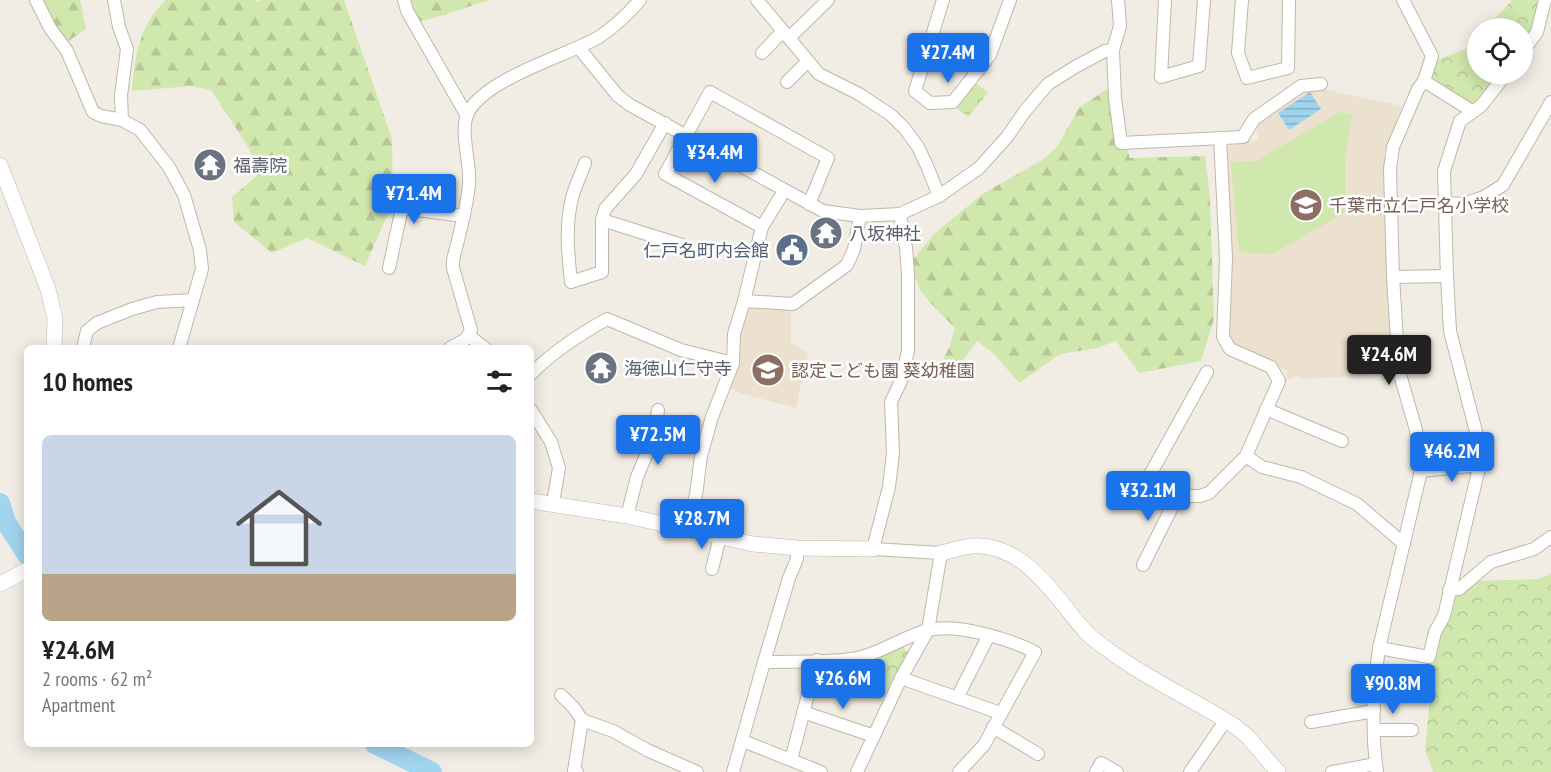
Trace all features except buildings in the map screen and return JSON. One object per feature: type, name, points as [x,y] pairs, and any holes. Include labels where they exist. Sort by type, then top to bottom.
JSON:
[{"type":"street","points":[[36,0],[50,28],[67,51],[93,112],[122,120],[140,130],[169,167],[184,195],[202,257],[202,269],[180,345]]},
{"type":"street","points":[[114,0],[119,27],[127,49],[121,95],[122,120]]},
{"type":"street","points":[[404,0],[407,11],[467,116]]},
{"type":"street","points":[[457,345],[469,336],[471,324],[453,268],[469,183],[465,126],[467,116],[479,100],[501,84],[546,60],[579,48],[610,29],[640,0]]},
{"type":"street","points":[[757,0],[819,74],[859,94],[891,115],[918,147],[939,196]]},
{"type":"street","points":[[762,53],[828,0]]},
{"type":"street","points":[[943,0],[915,91],[930,103],[953,102],[990,55],[1010,0]]},
{"type":"street","points":[[1118,0],[1120,26],[1113,50],[1115,98],[1121,143],[1243,136],[1254,119],[1301,86],[1321,84]]},
{"type":"street","points":[[1165,0],[1161,77],[1199,66],[1204,0]]},
{"type":"street","points":[[1242,0],[1238,53],[1247,78],[1288,68],[1289,0]]},
{"type":"street","points":[[1332,772],[1376,768],[1374,711],[1375,675],[1379,648],[1421,471],[1416,430],[1399,371],[1393,277],[1390,169],[1394,147],[1418,89],[1424,81],[1432,56],[1403,0]]},
{"type":"street","points":[[1533,38],[1537,32],[1545,0]]},
{"type":"street","points":[[579,48],[618,96],[630,105],[823,211],[860,216],[900,214],[939,196],[984,163],[1048,84],[1095,56],[1113,50]]},
{"type":"street","points":[[787,82],[807,62]]},
{"type":"street","points":[[1424,81],[1472,111]]},
{"type":"street","points":[[1379,648],[1429,657],[1435,632],[1444,616],[1482,456],[1450,331],[1444,171],[1460,121],[1481,106],[1498,84]]},
{"type":"street","points":[[762,227],[665,174],[710,92],[828,158],[809,204]]},
{"type":"street","points":[[1445,203],[1463,204],[1484,197],[1503,185],[1551,102]]},
{"type":"street","points":[[585,163],[572,196],[568,221],[567,240],[571,282],[602,272],[602,220],[605,209],[636,174],[665,123]]},
{"type":"street","points":[[1207,372],[1151,473],[1179,493],[1191,496],[1209,493],[1246,456],[1279,381],[1271,367],[1230,349],[1223,338],[1226,258],[1220,138]]},
{"type":"street","points":[[0,165],[48,289],[55,319],[54,345]]},
{"type":"street","points":[[686,529],[696,495],[701,456],[712,417],[733,363],[734,334],[762,227],[784,191]]},
{"type":"street","points":[[389,268],[402,208],[463,216]]},
{"type":"street","points":[[873,549],[889,487],[892,453],[891,402],[901,381],[908,351],[908,273],[900,214]]},
{"type":"street","points":[[744,302],[793,304],[816,286],[828,280],[851,259],[860,216]]},
{"type":"street","points":[[602,220],[682,245]]},
{"type":"street","points":[[1393,277],[1447,276]]},
{"type":"street","points":[[84,345],[87,331],[97,323],[157,302],[193,300]]},
{"type":"street","points":[[534,371],[573,338],[607,319],[681,350],[733,363]]},
{"type":"street","points":[[469,336],[481,345]]},
{"type":"street","points":[[1266,409],[1342,441]]},
{"type":"street","points":[[627,516],[637,477],[654,436],[658,410]]},
{"type":"street","points":[[534,418],[551,442],[559,468],[553,503]]},
{"type":"street","points":[[1246,456],[1262,467],[1301,477],[1357,504],[1404,544]]},
{"type":"street","points":[[1421,471],[1480,465]]},
{"type":"street","points":[[1143,565],[1179,493]]},
{"type":"street","points":[[534,501],[627,516],[753,544],[797,548],[940,553],[972,546],[1004,552],[1020,560],[1044,580],[1087,633],[1103,646],[1131,666],[1226,720],[1248,737],[1278,772]]},
{"type":"street","points":[[712,569],[720,537]]},
{"type":"street","points":[[1449,590],[1459,589],[1491,562],[1534,549],[1551,537]]},
{"type":"street","points":[[733,772],[789,578],[797,559],[797,548]]},
{"type":"street","points":[[857,772],[901,678],[928,630],[940,553]]},
{"type":"street","points":[[0,584],[22,572]]},
{"type":"street","points":[[764,662],[851,659],[879,651],[928,630],[944,628],[989,635],[1016,643],[1035,652],[984,745],[959,772]]},
{"type":"street","points":[[957,698],[989,635]]},
{"type":"street","points":[[790,760],[817,660]]},
{"type":"street","points":[[901,678],[1000,713]]},
{"type":"street","points":[[561,695],[582,720],[612,731],[647,750],[697,772]]},
{"type":"street","points":[[1311,722],[1374,711]]},
{"type":"street","points":[[803,712],[874,736]]},
{"type":"street","points":[[577,772],[574,771],[582,720]]},
{"type":"street","points":[[1190,772],[1226,720]]},
{"type":"street","points":[[993,727],[1038,754]]},
{"type":"street","points":[[1374,730],[1412,730]]},
{"type":"street","points":[[743,741],[821,772]]},
{"type":"street","points":[[1096,772],[1101,763],[1117,772]]},
{"type":"shaded area","name":"千葉市立仁戸名小学校","points":[[1313,87],[1402,106],[1384,154],[1392,374],[1304,379],[1298,376],[1284,381],[1288,371],[1236,345],[1230,338],[1230,252],[1222,158],[1232,142],[1258,140],[1257,123],[1303,90]]},
{"type":"shaded area","name":"認定こども園 葵幼稚園","points":[[754,304],[791,307],[791,342],[808,353],[796,408],[743,394],[727,387],[744,309]]},
{"type":"green space","points":[[38,0],[80,0],[86,29],[58,48]]},
{"type":"green space","points":[[166,0],[254,0],[258,2],[260,0],[344,0],[392,139],[393,203],[365,266],[307,238],[272,253],[234,222],[232,197],[257,176],[250,150],[211,90],[192,86],[132,91],[137,53],[144,31]]},
{"type":"green space","points":[[405,0],[489,0],[417,22]]},
{"type":"green space","points":[[1512,0],[1543,0],[1533,27],[1533,18],[1495,18]]},
{"type":"green space","points":[[1467,48],[1467,84],[1493,84],[1474,106],[1435,82],[1432,74],[1435,61]]},
{"type":"green space","points":[[975,82],[988,93],[968,117],[955,107]]},
{"type":"green space","points":[[1107,89],[1130,158],[1205,156],[1210,198],[1214,319],[1201,361],[1139,373],[1116,341],[1097,348],[1060,354],[1019,383],[993,353],[977,341],[954,370],[933,380],[949,348],[955,328],[921,292],[909,264],[935,233],[984,193],[1042,160],[1057,147],[1079,108]]},
{"type":"green space","points":[[1340,112],[1352,114],[1345,159],[1345,212],[1273,254],[1239,252],[1231,162],[1256,161]]},
{"type":"green space","points":[[1551,573],[1551,772],[1433,772],[1425,750],[1433,664],[1441,630],[1454,598],[1474,581],[1539,579]]},
{"type":"green space","points":[[901,645],[908,652],[881,701],[859,692],[868,659]]},
{"type":"water","points":[[1310,92],[1321,109],[1289,130],[1278,113]]},
{"type":"waterway","points":[[0,503],[6,522],[24,550]]},
{"type":"waterway","points":[[381,747],[432,772]]},
{"type":"place","name":"福壽院","points":[[210,165]]},
{"type":"place","name":"千葉市立仁戸名小学校","points":[[1306,205]]},
{"type":"place","name":"八坂神社","points":[[826,233]]},
{"type":"place","name":"仁戸名町内会館","points":[[792,250]]},
{"type":"place","name":"海徳山仁守寺","points":[[601,368]]},
{"type":"place","name":"認定こども園 葵幼稚園","points":[[768,370]]}]
